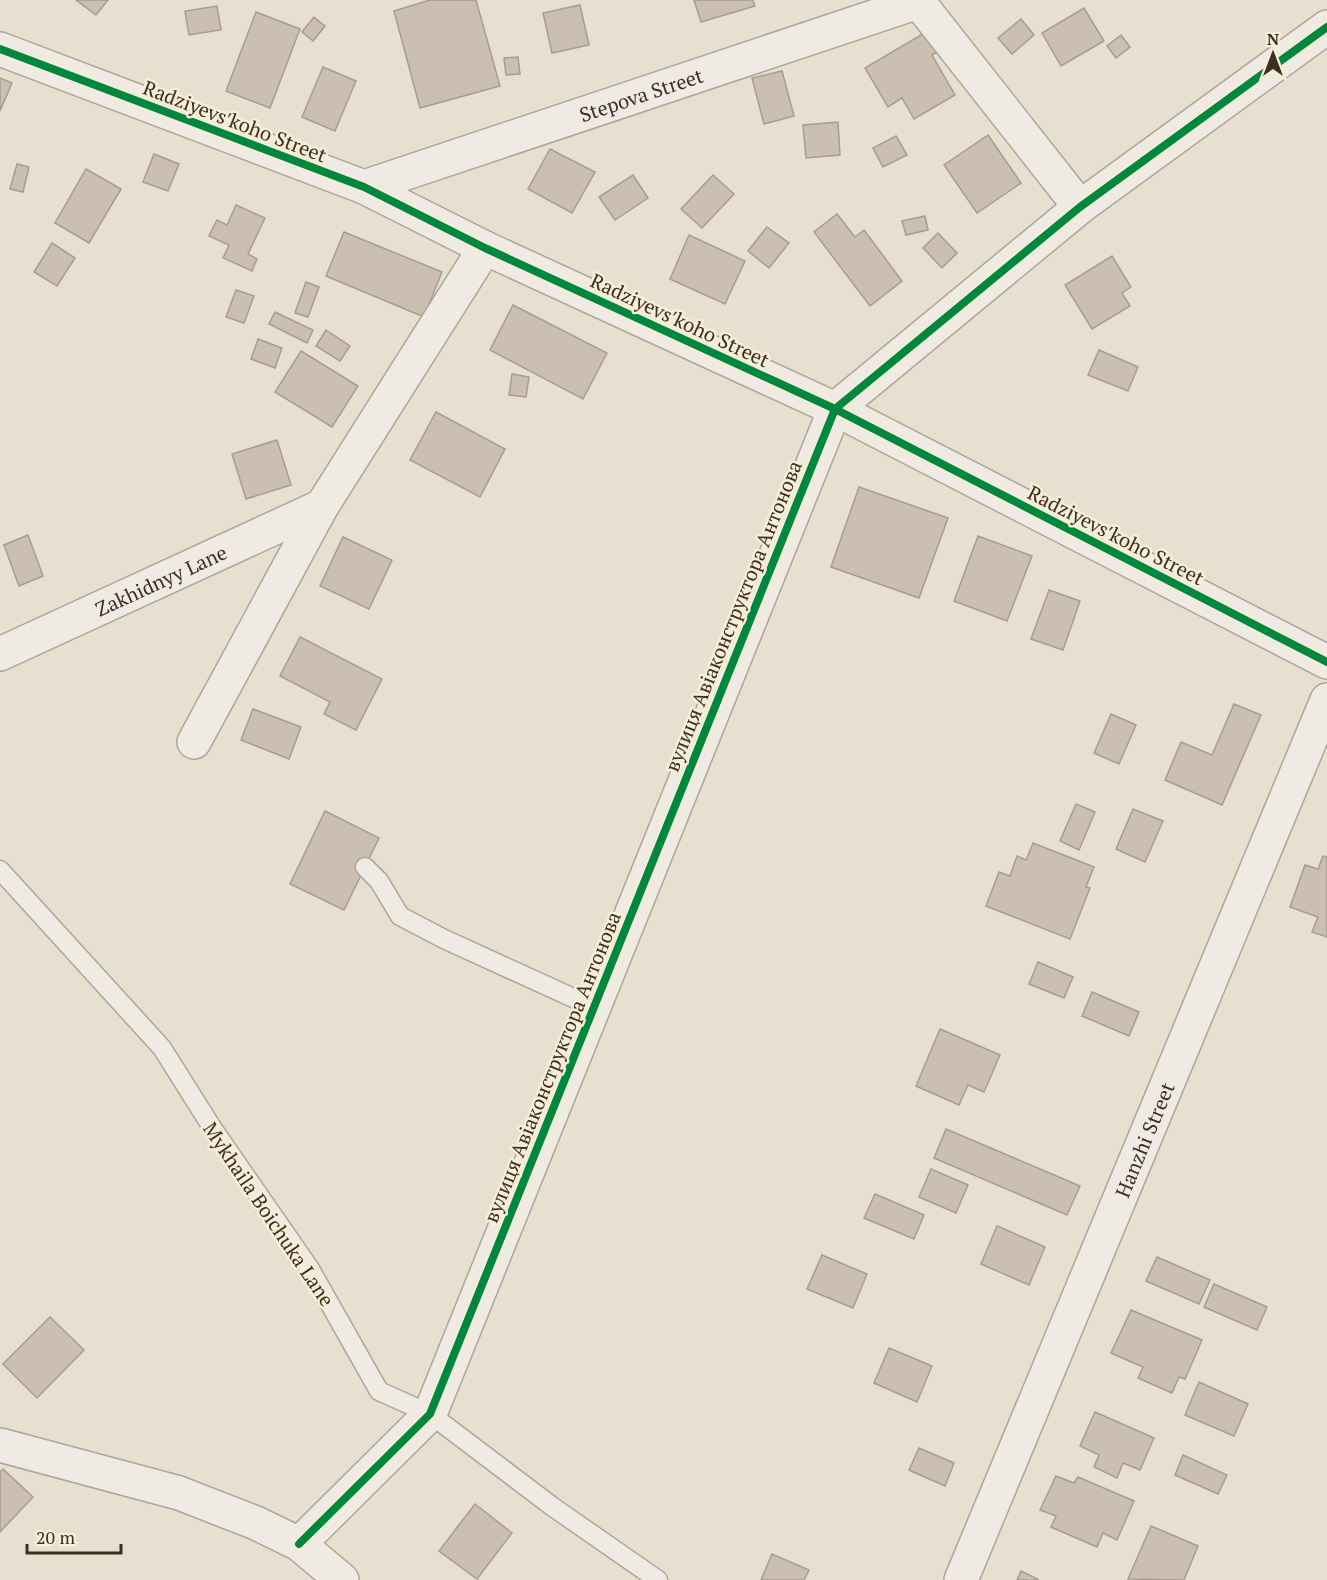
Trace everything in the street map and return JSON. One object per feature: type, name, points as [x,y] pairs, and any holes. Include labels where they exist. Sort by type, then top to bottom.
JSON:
[{"type":"street","name":"Stepova Street","points":[[364,187],[917,1]]},
{"type":"street","points":[[917,1],[1080,207]]},
{"type":"street","name":"вулиця Авіаконструктора Антонова","points":[[430,1414],[835,409],[1080,207],[1327,27]]},
{"type":"street","name":"Radziyevsʹkoho Street","points":[[0,49],[364,187],[485,248],[835,409],[1327,662]]},
{"type":"street","points":[[194,742],[322,506],[485,248]]},
{"type":"street","name":"Zakhidnyy Lane","points":[[0,654],[322,506]]},
{"type":"street","name":"Hanzhi Street","points":[[961,1580],[1327,700]]},
{"type":"street","points":[[299,1544],[430,1414]]},
{"type":"street","points":[[0,1445],[179,1493],[256,1523],[299,1544],[342,1580]]},
{"type":"lane","points":[[365,867],[379,881],[400,916],[444,939],[594,1007]]},
{"type":"lane","name":"Mykhaila Boichuka Lane","points":[[0,870],[162,1048],[213,1129],[310,1269],[379,1391],[430,1414],[553,1507],[658,1580]]},
{"type":"building","points":[[76,0],[108,0],[96,15]]},
{"type":"building","points":[[430,0],[476,0],[500,86],[420,108],[394,11]]},
{"type":"building","points":[[694,0],[753,0],[755,6],[701,22]]},
{"type":"building","points":[[580,5],[589,45],[552,53],[543,13]]},
{"type":"building","points":[[217,6],[221,30],[189,35],[185,11]]},
{"type":"building","points":[[1084,8],[1104,41],[1061,66],[1042,33]]},
{"type":"building","points":[[256,12],[300,29],[270,108],[226,91]]},
{"type":"building","points":[[314,17],[325,26],[313,41],[302,32]]},
{"type":"building","points":[[1021,19],[1034,35],[1012,54],[998,38]]},
{"type":"building","points":[[931,29],[943,48],[932,55],[955,95],[914,119],[902,98],[888,107],[865,68]]},
{"type":"building","points":[[1121,35],[1130,47],[1116,58],[1107,46]]},
{"type":"building","points":[[518,57],[520,74],[506,75],[504,58]]},
{"type":"building","points":[[323,67],[356,81],[335,131],[302,117]]},
{"type":"building","points":[[782,71],[794,116],[764,124],[752,78]]},
{"type":"building","points":[[0,78],[12,83],[0,111]]},
{"type":"building","points":[[838,122],[840,155],[806,158],[803,125]]},
{"type":"building","points":[[988,135],[1021,183],[977,213],[944,165]]},
{"type":"building","points":[[896,136],[907,155],[883,167],[873,148]]},
{"type":"building","points":[[550,149],[595,172],[572,213],[528,189]]},
{"type":"building","points":[[154,154],[179,164],[168,191],[143,182]]},
{"type":"building","points":[[17,164],[29,167],[23,192],[10,189]]},
{"type":"building","points":[[86,169],[121,189],[89,243],[55,223]]},
{"type":"building","points":[[633,175],[648,198],[615,220],[599,197]]},
{"type":"building","points":[[713,175],[734,194],[702,228],[681,209]]},
{"type":"building","points":[[236,205],[265,218],[248,254],[257,259],[252,271],[223,258],[229,245],[209,236],[217,220],[227,225]]},
{"type":"building","points":[[837,214],[855,237],[864,230],[902,281],[870,306],[814,232]]},
{"type":"building","points":[[925,216],[928,230],[906,235],[902,221]]},
{"type":"building","points":[[767,227],[789,243],[769,268],[748,251]]},
{"type":"building","points":[[344,232],[442,272],[424,317],[326,276]]},
{"type":"building","points":[[938,233],[957,253],[942,268],[923,248]]},
{"type":"building","points":[[689,235],[745,261],[725,304],[670,279]]},
{"type":"building","points":[[52,243],[75,258],[57,286],[34,272]]},
{"type":"building","points":[[1112,256],[1131,287],[1122,293],[1130,306],[1092,329],[1065,285]]},
{"type":"building","points":[[306,282],[319,287],[308,317],[295,313]]},
{"type":"building","points":[[236,290],[254,296],[244,323],[226,317]]},
{"type":"building","points":[[513,305],[607,353],[583,399],[490,350]]},
{"type":"building","points":[[275,312],[313,330],[307,343],[269,324]]},
{"type":"building","points":[[326,330],[350,346],[340,361],[316,346]]},
{"type":"building","points":[[258,339],[282,348],[275,368],[251,359]]},
{"type":"building","points":[[1099,350],[1138,367],[1128,391],[1088,375]]},
{"type":"building","points":[[301,351],[358,386],[332,427],[275,392]]},
{"type":"building","points":[[512,374],[529,377],[526,397],[509,395]]},
{"type":"building","points":[[436,412],[505,449],[480,497],[410,460]]},
{"type":"building","points":[[277,440],[291,485],[246,499],[232,454]]},
{"type":"building","points":[[859,487],[948,518],[919,598],[831,567]]},
{"type":"building","points":[[28,535],[43,576],[19,586],[4,545]]},
{"type":"building","points":[[978,536],[1032,556],[1007,621],[954,601]]},
{"type":"building","points":[[343,537],[392,560],[369,609],[320,586]]},
{"type":"building","points":[[1049,590],[1080,601],[1063,650],[1031,639]]},
{"type":"building","points":[[300,637],[382,679],[356,730],[324,714],[330,702],[280,676]]},
{"type":"building","points":[[1234,704],[1261,715],[1222,805],[1165,780],[1181,742],[1212,755]]},
{"type":"building","points":[[253,709],[301,727],[289,759],[241,740]]},
{"type":"building","points":[[1111,714],[1136,725],[1119,764],[1094,753]]},
{"type":"building","points":[[1076,804],[1095,812],[1079,850],[1060,841]]},
{"type":"building","points":[[1133,809],[1163,821],[1145,862],[1116,849]]},
{"type":"building","points":[[325,811],[379,838],[344,910],[290,884]]},
{"type":"building","points":[[1033,843],[1094,867],[1086,887],[1090,888],[1070,939],[986,906],[999,872],[1010,876],[1017,856],[1026,860]]},
{"type":"building","points":[[1323,856],[1327,857],[1327,937],[1312,932],[1318,917],[1290,907],[1305,865],[1318,869]]},
{"type":"building","points":[[1038,962],[1073,977],[1064,998],[1029,984]]},
{"type":"building","points":[[1092,992],[1139,1012],[1129,1036],[1082,1016]]},
{"type":"building","points":[[940,1029],[1000,1055],[984,1092],[968,1085],[959,1105],[916,1086]]},
{"type":"building","points":[[946,1129],[1080,1186],[1067,1215],[934,1158]]},
{"type":"building","points":[[931,1169],[968,1185],[956,1213],[919,1197]]},
{"type":"building","points":[[875,1194],[924,1215],[914,1239],[864,1218]]},
{"type":"building","points":[[997,1226],[1045,1247],[1029,1285],[981,1264]]},
{"type":"building","points":[[822,1255],[867,1274],[853,1308],[807,1289]]},
{"type":"building","points":[[1157,1257],[1210,1280],[1199,1304],[1146,1281]]},
{"type":"building","points":[[1214,1284],[1267,1307],[1257,1330],[1204,1307]]},
{"type":"building","points":[[1131,1310],[1202,1340],[1185,1379],[1179,1377],[1172,1393],[1138,1378],[1143,1367],[1111,1353]]},
{"type":"building","points":[[50,1317],[84,1350],[37,1398],[3,1364]]},
{"type":"building","points":[[889,1348],[932,1366],[917,1402],[874,1383]]},
{"type":"building","points":[[1199,1382],[1248,1404],[1234,1436],[1185,1415]]},
{"type":"building","points":[[1095,1412],[1154,1438],[1140,1470],[1123,1463],[1117,1478],[1094,1467],[1099,1455],[1080,1446]]},
{"type":"building","points":[[919,1448],[954,1463],[945,1486],[909,1470]]},
{"type":"building","points":[[1183,1455],[1227,1475],[1218,1494],[1175,1475]]},
{"type":"building","points":[[3,1469],[33,1497],[0,1532],[0,1472]]},
{"type":"building","points":[[1056,1476],[1074,1483],[1078,1477],[1134,1501],[1117,1540],[1103,1533],[1097,1547],[1051,1527],[1056,1516],[1040,1510]]},
{"type":"building","points":[[475,1504],[512,1533],[477,1579],[439,1551]]},
{"type":"building","points":[[1151,1526],[1198,1546],[1184,1580],[1128,1579]]},
{"type":"building","points":[[772,1554],[809,1570],[804,1580],[761,1580]]},
{"type":"building","points":[[1021,1571],[1039,1580],[1017,1580]]},
{"type":"cycle path","points":[[299,1544],[430,1414],[835,409],[1080,207],[1327,27]]},
{"type":"cycle path","points":[[0,49],[364,187],[485,248],[835,409],[1327,662]]}]
